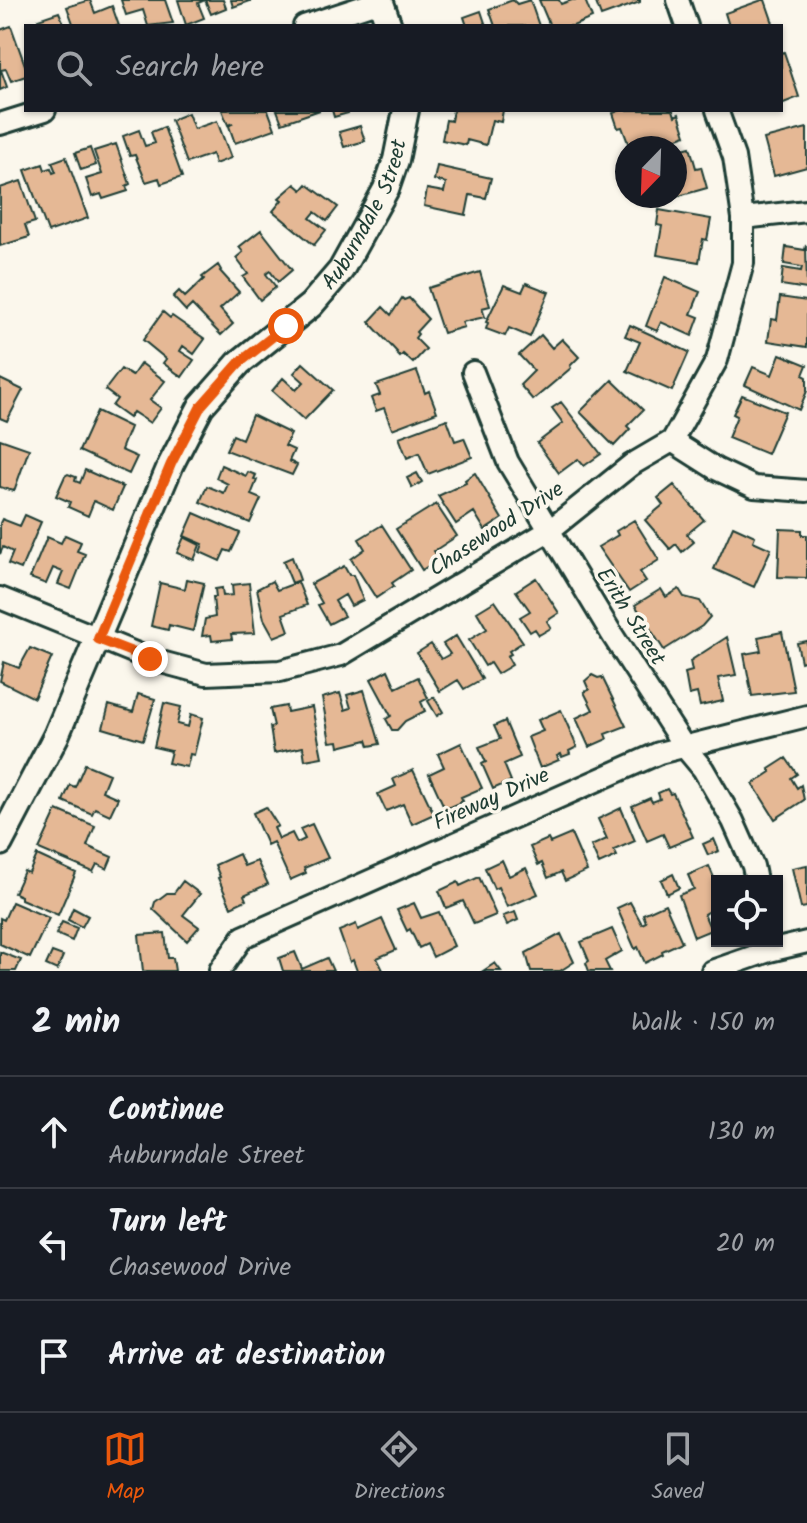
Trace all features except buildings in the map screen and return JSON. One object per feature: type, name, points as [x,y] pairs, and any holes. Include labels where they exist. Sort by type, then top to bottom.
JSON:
[{"type":"street","points":[[310,24],[381,0],[388,24]]},
{"type":"street","points":[[678,0],[686,24]]},
{"type":"street","points":[[0,124],[39,112]]},
{"type":"street","name":"Auburndale Street","points":[[0,843],[56,736],[171,464],[201,406],[239,363],[311,305],[341,270],[386,189],[396,160],[406,112]]},
{"type":"street","points":[[718,112],[734,157],[743,218],[743,263],[717,360],[672,441],[716,469],[754,487],[807,491]]},
{"type":"street","points":[[743,218],[807,211]]},
{"type":"street","name":"Erith Street","points":[[473,372],[508,462],[613,636],[683,745],[703,769],[733,821],[755,875]]},
{"type":"street","name":"Chasewood Drive","points":[[0,598],[150,659],[206,674],[280,671],[341,655],[550,530],[631,465],[672,441]]},
{"type":"street","name":"Fireway Drive","points":[[220,970],[243,937],[645,759],[683,745],[807,716]]},
{"type":"street","points":[[783,944],[807,942]]},
{"type":"street","points":[[712,971],[766,947]]},
{"type":"route","points":[[150,659],[98,639],[171,464],[201,406],[239,363],[286,326]]}]
